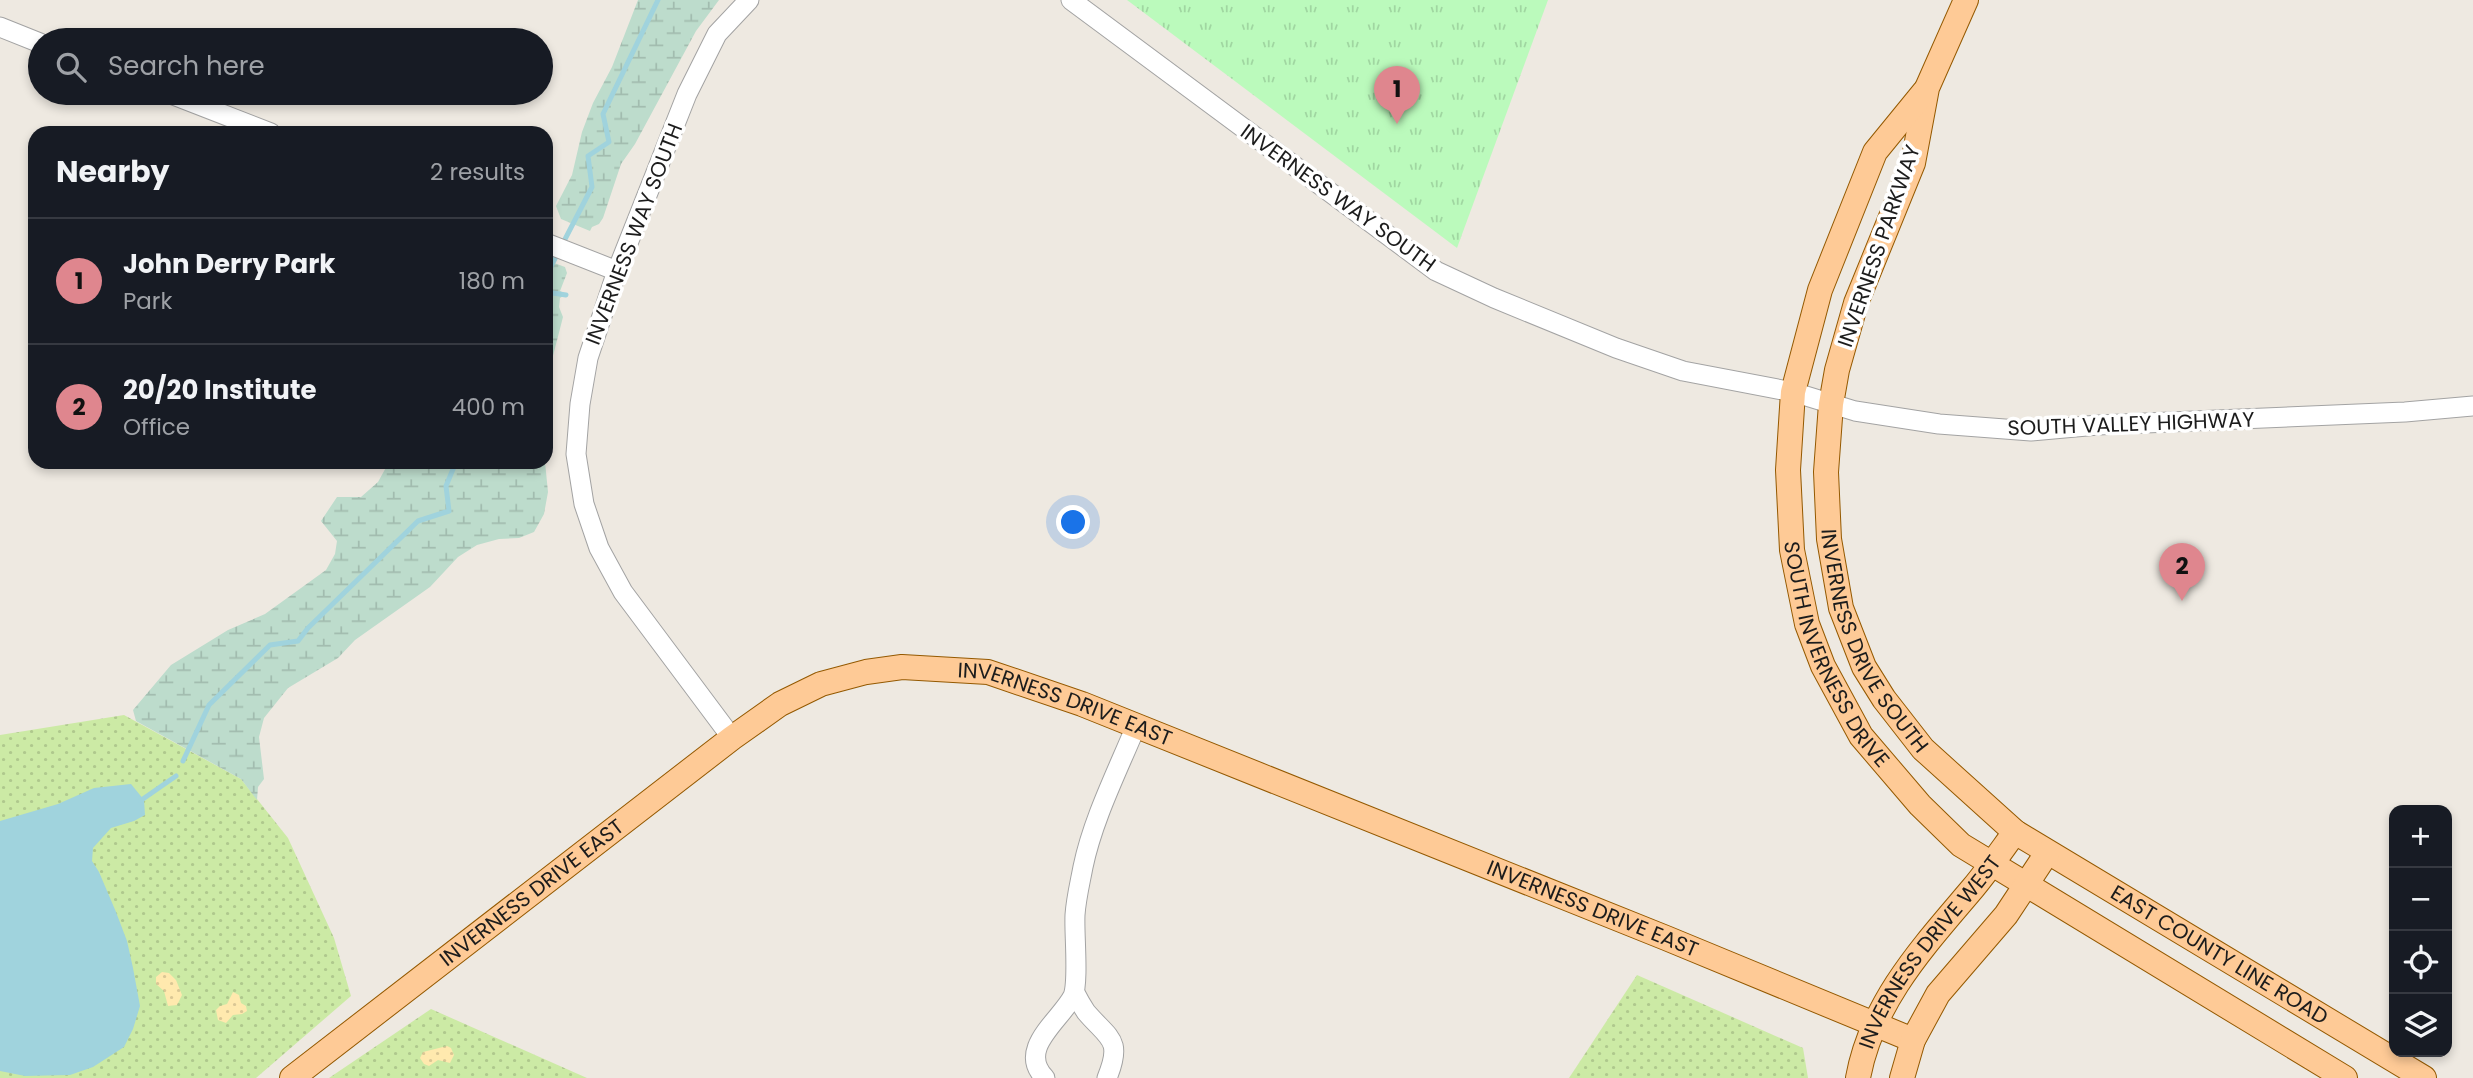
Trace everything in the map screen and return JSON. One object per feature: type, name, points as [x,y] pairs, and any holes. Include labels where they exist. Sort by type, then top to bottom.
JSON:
[{"type":"main road","name":"INVERNESS PARKWAY","points":[[1830,404],[1856,303],[1913,163],[1927,88],[1966,0]]},
{"type":"main road","name":"INVERNESS PARKWAY","points":[[1794,392],[1819,290],[1875,152],[1927,88]]},
{"type":"main road","name":"SOUTH INVERNESS DRIVE","points":[[1794,392],[1788,470],[1792,550],[1807,624],[1823,666],[1861,736],[1920,805],[1961,845],[1992,864]]},
{"type":"main road","name":"INVERNESS DRIVE SOUTH","points":[[1830,404],[1826,472],[1829,539],[1841,608],[1864,667],[1884,699],[1923,749],[2015,832]]},
{"type":"main road","name":"INVERNESS DRIVE EAST","points":[[292,1078],[732,738],[780,704],[821,684],[866,672],[902,667],[988,672],[1082,704],[1913,1040]]},
{"type":"main road","name":"INVERNESS DRIVE WEST","points":[[1858,1078],[1862,1057],[1874,1024],[1904,970],[1992,864],[2015,832]]},
{"type":"main road","name":"EAST COUNTY LINE ROAD","points":[[2015,832],[2424,1078]]},
{"type":"main road","name":"INVERNESS DRIVE WEST","points":[[1902,1078],[1913,1040],[1938,994],[2006,915],[2047,853]]},
{"type":"main road","name":"EAST COUNTY LINE ROAD","points":[[1992,864],[2345,1078]]},
{"type":"street","name":"INVERNESS WAY SOUTH","points":[[732,738],[623,592],[598,548],[584,505],[576,454],[582,389],[592,343],[617,271],[687,94],[717,34],[749,0]]},
{"type":"street","name":"INVERNESS WAY SOUTH","points":[[1071,0],[1436,271],[1564,327],[1657,362],[1710,377],[1794,392]]},
{"type":"street","points":[[0,27],[28,38]]},
{"type":"street","points":[[199,105],[253,126]]},
{"type":"street","points":[[553,246],[617,271]]},
{"type":"street","name":"SOUTH VALLEY HIGHWAY","points":[[1794,392],[1856,411],[1939,424],[2018,431],[2427,411],[2473,406]]},
{"type":"street","points":[[1045,1078],[1039,1072],[1036,1062],[1040,1040],[1074,993],[1076,913],[1084,864],[1098,820],[1136,726]]},
{"type":"street","points":[[1074,993],[1086,1011],[1110,1035],[1115,1059],[1107,1078]]},
{"type":"green space","points":[[638,0],[719,0],[696,31],[635,144],[621,164],[603,218],[590,231],[561,219],[556,206],[572,175],[582,132],[593,103],[612,67]]},
{"type":"green space","points":[[1127,0],[1548,0],[1457,248]]},
{"type":"green space","points":[[553,263],[565,267],[567,273],[560,291],[566,294],[560,298],[559,307],[563,317],[553,356]]},
{"type":"green space","points":[[385,469],[546,469],[548,492],[544,514],[534,532],[519,538],[499,539],[477,545],[458,557],[430,587],[355,640],[338,658],[288,688],[264,718],[259,737],[264,779],[258,787],[257,800],[241,779],[136,721],[133,710],[171,665],[228,630],[265,614],[326,570],[335,554],[337,541],[321,521],[337,497],[361,497],[378,482]]},
{"type":"green space","points":[[124,715],[241,779],[288,838],[334,938],[351,996],[256,1078],[0,1078],[0,735]]},
{"type":"green space","points":[[1637,975],[1803,1048],[1808,1078],[1569,1078]]},
{"type":"green space","points":[[431,1009],[587,1078],[329,1078]]},
{"type":"sand","points":[[162,972],[169,973],[176,980],[182,995],[177,1005],[168,1006],[164,991],[156,984],[156,977]]},
{"type":"sand","points":[[233,992],[239,995],[247,1011],[233,1015],[226,1023],[218,1020],[216,1010],[227,1004]]},
{"type":"sand","points":[[447,1046],[454,1055],[450,1063],[438,1060],[429,1066],[420,1058],[423,1052]]},
{"type":"water","points":[[131,784],[144,800],[145,815],[111,828],[93,848],[92,861],[127,941],[140,1006],[133,1029],[124,1047],[93,1067],[70,1075],[25,1076],[0,1071],[0,821],[58,804],[94,788]]},
{"type":"waterway","points":[[553,262],[592,187],[588,156],[609,142],[603,114],[658,0]]},
{"type":"waterway","points":[[553,293],[566,295]]},
{"type":"waterway","points":[[183,761],[209,705],[270,645],[298,641],[308,628],[418,521],[449,511],[446,486],[453,469]]},
{"type":"waterway","points":[[140,801],[176,776]]},
{"type":"place","name":"John Derry Park","points":[[1397,124]]},
{"type":"place","name":"20/20 Institute","points":[[2182,601]]}]
